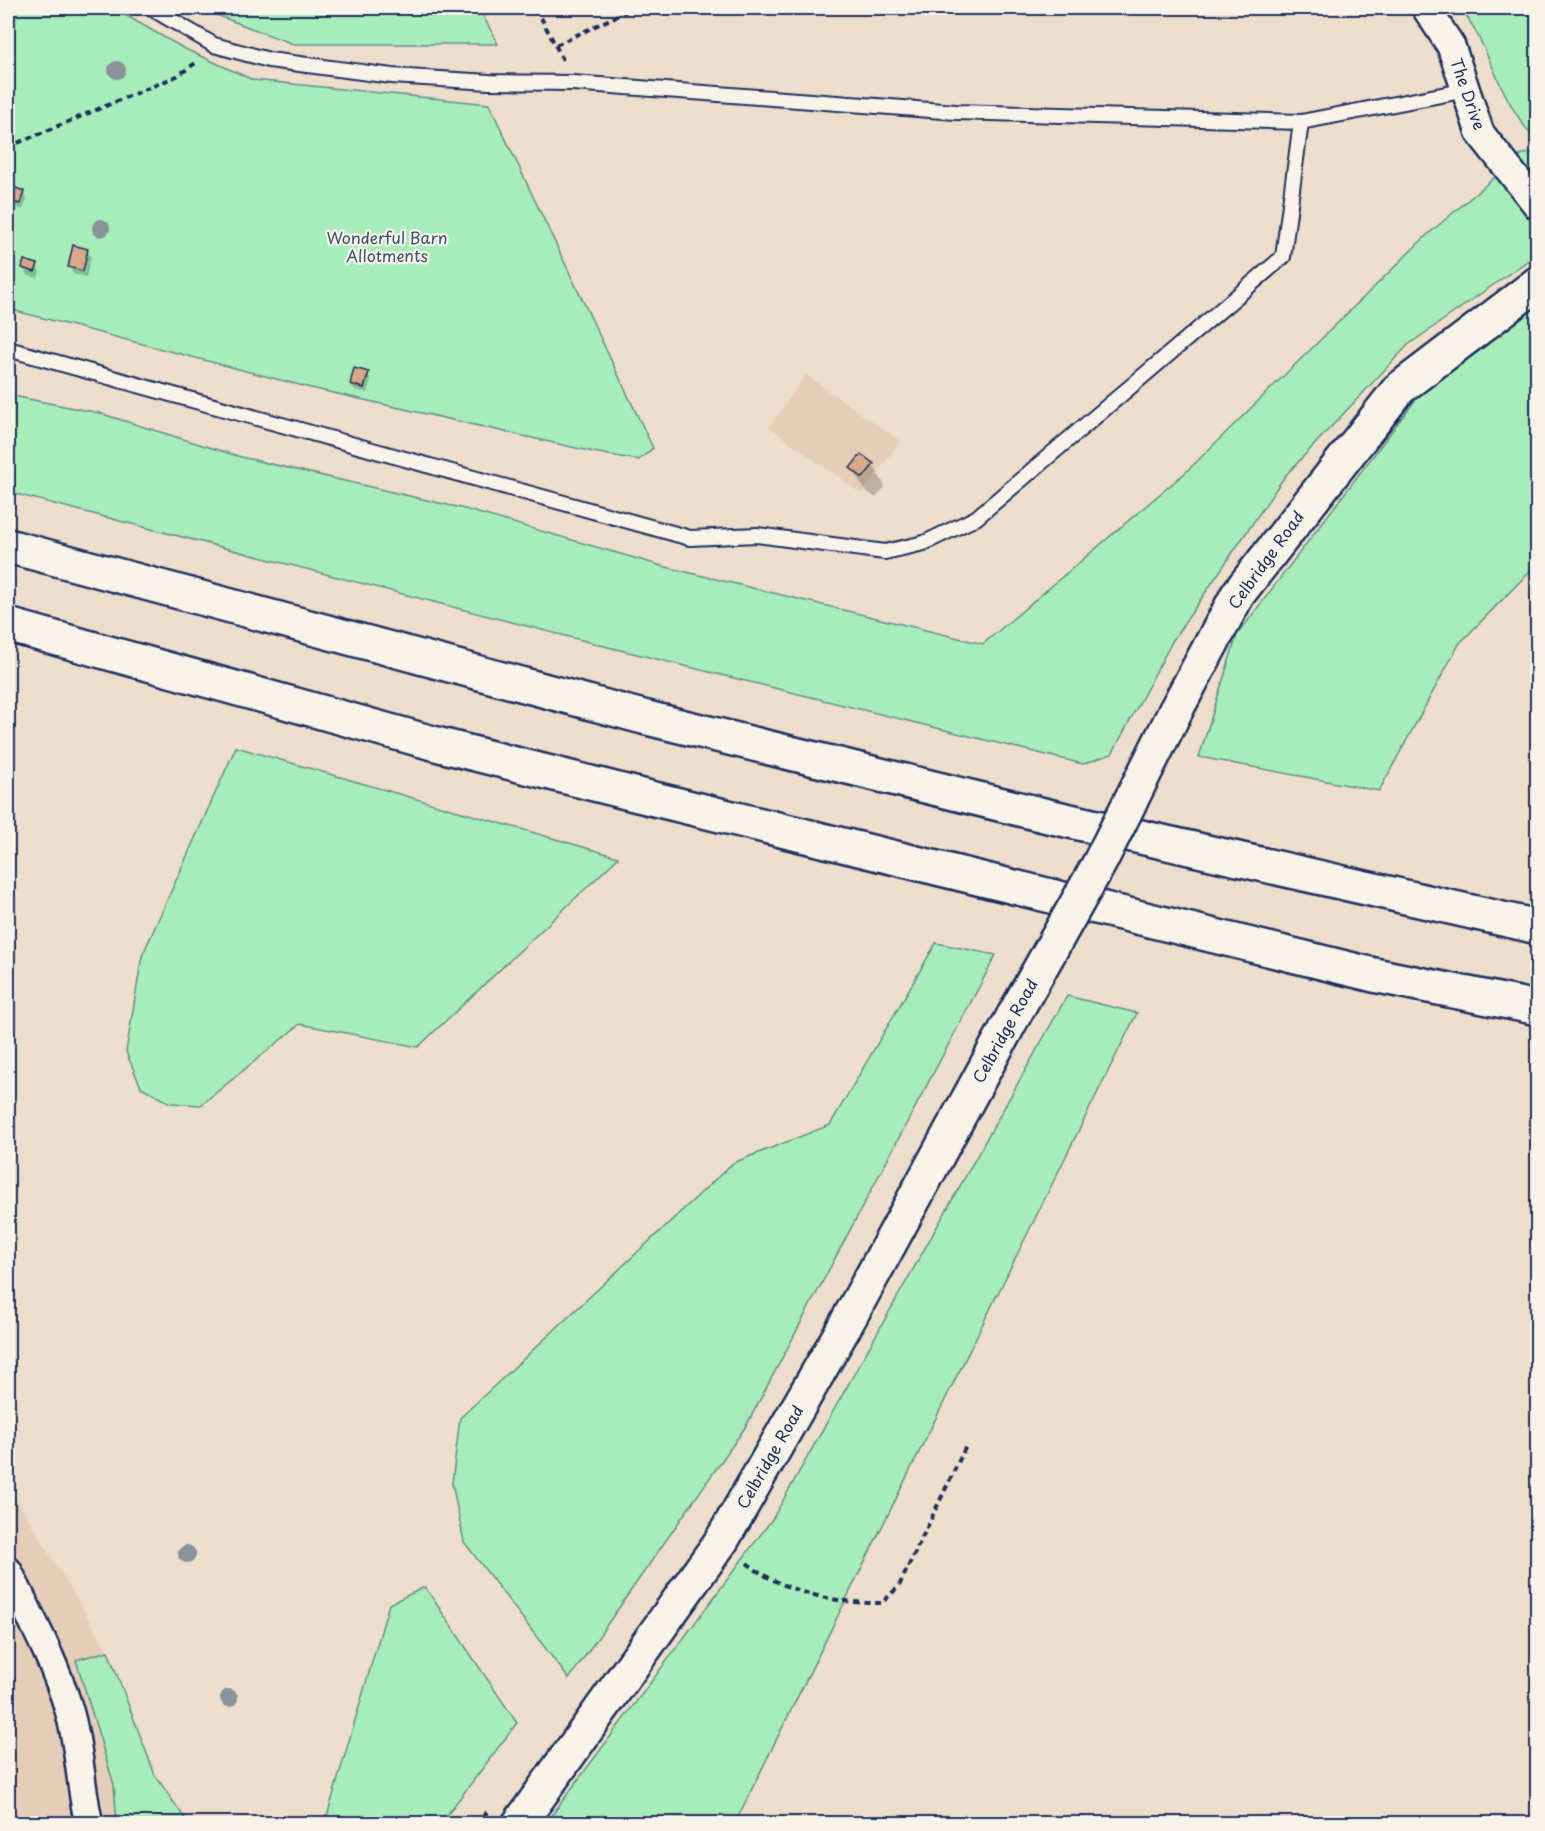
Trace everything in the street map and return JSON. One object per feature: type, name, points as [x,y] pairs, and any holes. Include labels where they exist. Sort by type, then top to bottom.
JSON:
[{"type":"main road","name":"Celbridge Road","points":[[519,1824],[722,1540],[846,1324],[1100,862],[1176,710],[1238,594],[1399,389],[1538,283]]},
{"type":"main road","points":[[8,546],[643,717],[1048,816],[1538,927]]},
{"type":"main road","points":[[8,625],[440,745],[1374,975],[1538,1008]]},
{"type":"street","name":"The Drive","points":[[1426,8],[1451,46],[1480,133],[1538,206]]},
{"type":"street","points":[[8,1571],[56,1673],[69,1709],[78,1744],[86,1820]]},
{"type":"lane","points":[[151,8],[214,45],[269,60],[392,76],[489,82],[573,83],[956,112],[1301,122],[1467,90]]},
{"type":"lane","points":[[8,349],[690,538],[757,535],[885,552],[924,543],[976,518],[1283,257],[1301,122]]},
{"type":"path","points":[[536,8],[573,83]]},
{"type":"path","points":[[556,45],[633,8]]},
{"type":"path","points":[[8,147],[177,76],[199,60],[214,45]]},
{"type":"path","points":[[722,1540],[764,1577],[803,1591],[856,1604],[882,1603],[899,1586],[966,1446]]},
{"type":"path","points":[[478,1824],[491,1807]]},
{"type":"shaded area","points":[[806,375],[900,441],[862,494],[769,427]]},
{"type":"shaded area","points":[[8,1485],[108,1651],[155,1775],[188,1823],[8,1823]]},
{"type":"green space","name":"Wonderful Barn Allotments","points":[[8,8],[113,8],[183,48],[253,80],[489,104],[653,448],[639,460],[598,453],[307,387],[8,309]]},
{"type":"green space","points":[[198,8],[479,8],[498,44],[293,44]]},
{"type":"green space","points":[[1461,8],[1537,8],[1537,141],[1513,109],[1481,41]]},
{"type":"green space","points":[[1537,153],[1537,254],[1408,345],[1285,476],[1173,640],[1112,754],[1083,764],[612,648],[8,492],[8,395],[99,413],[241,457],[461,508],[662,566],[983,644],[1187,471],[1426,236],[1522,154]]},
{"type":"green space","points":[[1537,306],[1537,564],[1459,644],[1379,791],[1199,757],[1237,635],[1420,394]]},
{"type":"green space","points":[[236,747],[618,858],[418,1047],[300,1024],[201,1105],[170,1103],[141,1087],[126,1052],[142,956]]},
{"type":"green space","points":[[936,943],[996,955],[746,1426],[569,1679],[464,1542],[452,1483],[460,1418],[733,1163],[830,1125]]},
{"type":"green space","points":[[1067,996],[1137,1013],[735,1823],[546,1823],[773,1518]]},
{"type":"green space","points":[[425,1587],[517,1723],[441,1823],[325,1823],[389,1604]]},
{"type":"green space","points":[[108,1651],[155,1775],[188,1823],[117,1823],[114,1785],[76,1660]]},
{"type":"building","points":[[13,187],[24,191],[20,204],[9,201]]},
{"type":"building","points":[[73,245],[88,249],[83,271],[68,267]]},
{"type":"building","points":[[24,260],[38,264],[35,272],[22,268]]},
{"type":"building","points":[[354,368],[369,372],[364,388],[350,384]]},
{"type":"building","points":[[861,454],[874,464],[863,478],[850,468]]}]
